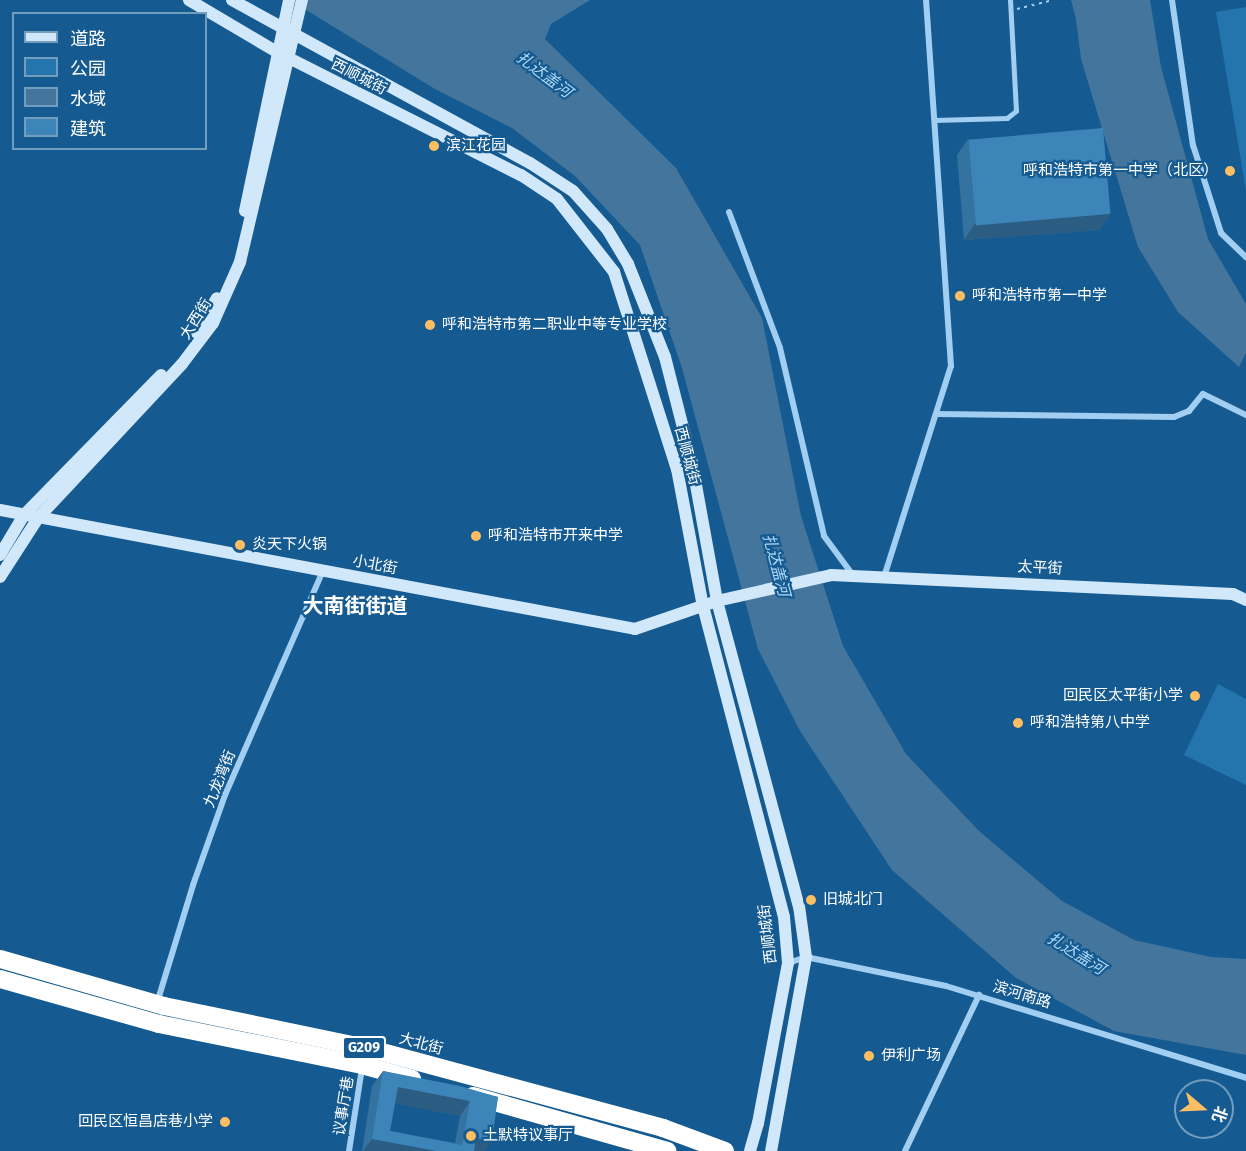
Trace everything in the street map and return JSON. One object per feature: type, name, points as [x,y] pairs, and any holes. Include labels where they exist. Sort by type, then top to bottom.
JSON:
[{"type":"highway","name":"大北街","points":[[0,959],[157,1004],[366,1048],[663,1128],[725,1151]]},
{"type":"highway","name":"G209","points":[[0,979],[159,1024],[362,1065],[430,1084]]},
{"type":"highway","points":[[452,1090],[668,1151]]},
{"type":"main road","name":"西顺城街","points":[[189,0],[277,52],[521,175],[557,199],[586,232],[614,272],[677,469],[702,606],[784,918],[788,963],[758,1123],[750,1151]]},
{"type":"main road","name":"西顺城街","points":[[232,0],[530,163],[573,191],[607,229],[628,264],[664,357],[692,463],[717,601],[799,906],[806,957],[771,1151]]},
{"type":"main road","name":"大西街","points":[[0,577],[38,518],[182,364],[213,323],[240,262],[296,36],[302,0]]},
{"type":"main road","name":"大西街","points":[[0,555],[24,515],[184,351],[201,328],[229,271],[240,233],[288,5]]},
{"type":"main road","name":"小北街","points":[[0,510],[634,629],[717,601],[831,575]]},
{"type":"main road","name":"太平街","points":[[831,575],[1233,594],[1246,600]]},
{"type":"street","points":[[884,577],[951,366],[926,0]]},
{"type":"street","points":[[1172,0],[1193,145],[1221,233],[1246,257]]},
{"type":"street","points":[[729,212],[780,348],[824,536],[853,575]]},
{"type":"street","points":[[936,414],[1174,417],[1189,411],[1203,394],[1246,415]]},
{"type":"street","name":"九龙湾街","points":[[157,1004],[193,885],[225,795],[324,570]]},
{"type":"street","points":[[788,963],[806,957]]},
{"type":"street","name":"滨河南路","points":[[806,957],[979,995],[1246,1078]]},
{"type":"street","points":[[905,1151],[979,995]]},
{"type":"street","name":"议事厅巷","points":[[349,1151],[362,1065]]},
{"type":"lane","points":[[934,120],[1007,118],[1016,111],[1010,0]]},
{"type":"path","points":[[1024,8],[1052,0]]},
{"type":"green space","points":[[1246,7],[1246,191],[1216,12]]},
{"type":"green space","points":[[1218,684],[1246,699],[1246,785],[1184,755]]},
{"type":"water","name":"扎达盖河","points":[[290,0],[590,0],[551,24],[545,39],[676,168],[762,318],[801,516],[843,646],[906,754],[979,831],[1062,901],[1134,940],[1211,957],[1246,959],[1246,1055],[1114,1031],[1016,978],[892,870],[800,731],[758,649],[682,368],[640,245],[575,176],[512,128],[435,89]]},
{"type":"water","points":[[1071,0],[1150,0],[1161,67],[1208,239],[1246,304],[1246,353],[1239,367],[1178,312],[1138,247],[1081,59]]},
{"type":"building","points":[[1103,128],[1110,214],[976,225],[969,140]]},
{"type":"building","points":[[383,1071],[460,1086],[498,1097],[492,1141],[476,1138],[474,1151],[437,1151],[372,1139]],"holes":[[[398,1087],[470,1101],[462,1145],[390,1131]]]},
{"type":"place","name":"滨江花园","points":[[434,146]]},
{"type":"place","name":"呼和浩特市第一中学（北区）","points":[[1230,171]]},
{"type":"place","name":"呼和浩特市第一中学","points":[[960,296]]},
{"type":"place","name":"呼和浩特市第二职业中等专业学校","points":[[430,325]]},
{"type":"place","name":"呼和浩特市开来中学","points":[[476,536]]},
{"type":"place","name":"炎天下火锅","points":[[240,545]]},
{"type":"place","name":"回民区太平街小学","points":[[1195,696]]},
{"type":"place","name":"呼和浩特第八中学","points":[[1018,723]]},
{"type":"place","name":"旧城北门","points":[[811,900]]},
{"type":"place","name":"伊利广场","points":[[869,1056]]},
{"type":"place","name":"回民区恒昌店巷小学","points":[[225,1122]]},
{"type":"place","name":"土默特议事厅","points":[[471,1136]]},
{"type":"district","name":"大南街街道","points":[[355,606]]}]
